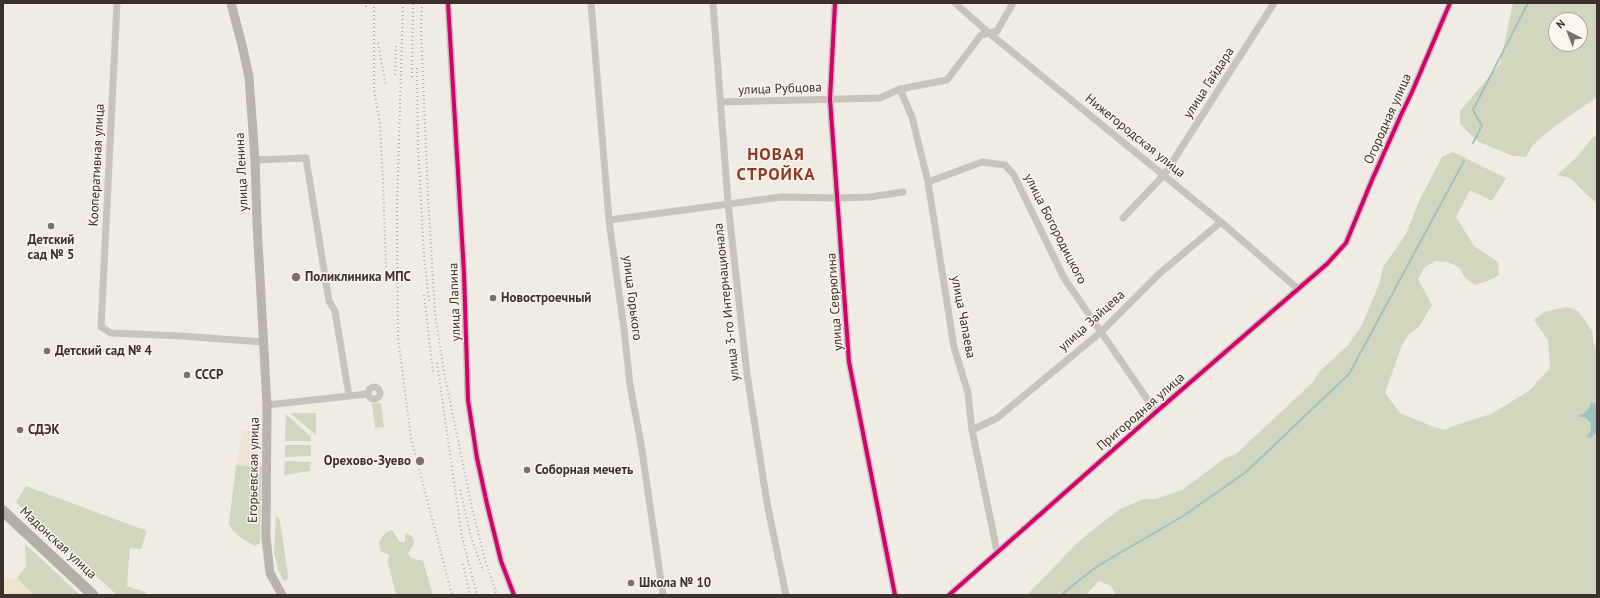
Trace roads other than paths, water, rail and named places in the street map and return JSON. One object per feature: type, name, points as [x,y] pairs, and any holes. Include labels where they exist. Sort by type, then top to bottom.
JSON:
[{"type":"highway","name":"Мадонская улица","points":[[3,511],[93,595]]},
{"type":"main road","name":"улица Ленина","points":[[231,3],[244,49],[249,77],[255,160],[263,342]]},
{"type":"main road","name":"Егорьевская улица","points":[[263,342],[267,405],[267,556],[270,573],[282,595]]},
{"type":"street","name":"Кооперативная улица","points":[[117,3],[101,327],[111,333],[263,342]]},
{"type":"street","name":"улица Лапина","points":[[448,3],[464,273],[468,400],[477,458],[487,504],[501,560],[514,595]]},
{"type":"street","name":"улица Горького","points":[[591,3],[609,220],[630,385],[641,444],[664,595]]},
{"type":"street","name":"улица 3-го Интернационала","points":[[713,3],[728,204],[747,374],[767,503],[786,595]]},
{"type":"street","name":"улица Севрюгина","points":[[835,3],[830,99],[849,362],[895,595]]},
{"type":"street","name":"Нижегородская улица","points":[[955,3],[956,6],[1222,222],[1298,289]]},
{"type":"street","name":"улица Рубцова","points":[[721,102],[880,98],[900,89],[947,80],[981,35],[997,31],[1013,3]]},
{"type":"street","name":"улица Гайдара","points":[[1123,218],[1164,175],[1274,3]]},
{"type":"street","name":"Огородная улица","points":[[1346,243],[1400,114],[1412,92],[1450,3]]},
{"type":"street","name":"улица Чапаева","points":[[900,89],[912,117],[928,182],[954,347],[968,393],[972,430],[997,551]]},
{"type":"street","points":[[255,160],[306,158],[329,301],[335,311],[349,396]]},
{"type":"street","name":"улица Богородицкого","points":[[928,182],[982,162],[1005,165],[1014,175],[1064,278],[1156,412]]},
{"type":"street","points":[[609,220],[781,197],[870,197],[903,192]]},
{"type":"street","name":"улица Зайцева","points":[[972,430],[997,418],[1101,332],[1160,273],[1222,222]]},
{"type":"street","name":"Пригородная улица","points":[[948,595],[1327,264],[1346,243]]},
{"type":"street","points":[[267,405],[367,394]]},
{"type":"water","points":[[1591,402],[1597,404],[1597,435],[1593,434],[1593,437],[1586,438],[1591,430],[1590,423],[1586,418],[1577,416],[1583,414],[1589,408]]},
{"type":"waterway","points":[[1473,143],[1482,126],[1473,110],[1528,3]]},
{"type":"waterway","points":[[1061,595],[1096,567],[1183,516],[1246,472],[1349,374],[1464,161]]},
{"type":"railway","points":[[374,3],[374,90],[380,125],[386,268]]},
{"type":"railway","points":[[403,3],[397,209],[398,338],[411,438],[452,595]]},
{"type":"railway","points":[[412,77],[413,3]]},
{"type":"railway","points":[[422,3],[421,30],[435,314],[444,372],[472,508],[485,560],[497,595]]},
{"type":"railway","points":[[378,43],[386,86]]},
{"type":"railway","points":[[395,75],[396,45]]},
{"type":"railway","points":[[417,68],[418,146],[424,256],[429,301]]},
{"type":"railway","points":[[424,295],[433,372]]},
{"type":"railway","points":[[437,363],[462,537],[477,595]]},
{"type":"railway","points":[[460,490],[471,537],[483,571]]},
{"type":"railway","points":[[463,564],[470,595]]},
{"type":"place","name":"Детский сад № 5","points":[[51,226]]},
{"type":"place","name":"Поликлиника МПС","points":[[296,277]]},
{"type":"place","name":"Новостроечный","points":[[493,298]]},
{"type":"place","name":"Детский сад № 4","points":[[47,351]]},
{"type":"place","name":"СССР","points":[[187,375]]},
{"type":"place","name":"СДЭК","points":[[20,430]]},
{"type":"place","name":"Орехово-Зуево","points":[[420,461]]},
{"type":"place","name":"Соборная мечеть","points":[[527,470]]},
{"type":"place","name":"Школа № 10","points":[[631,583]]},
{"type":"district","name":"НОВАЯ СТРОЙКА","points":[[776,165]]}]
